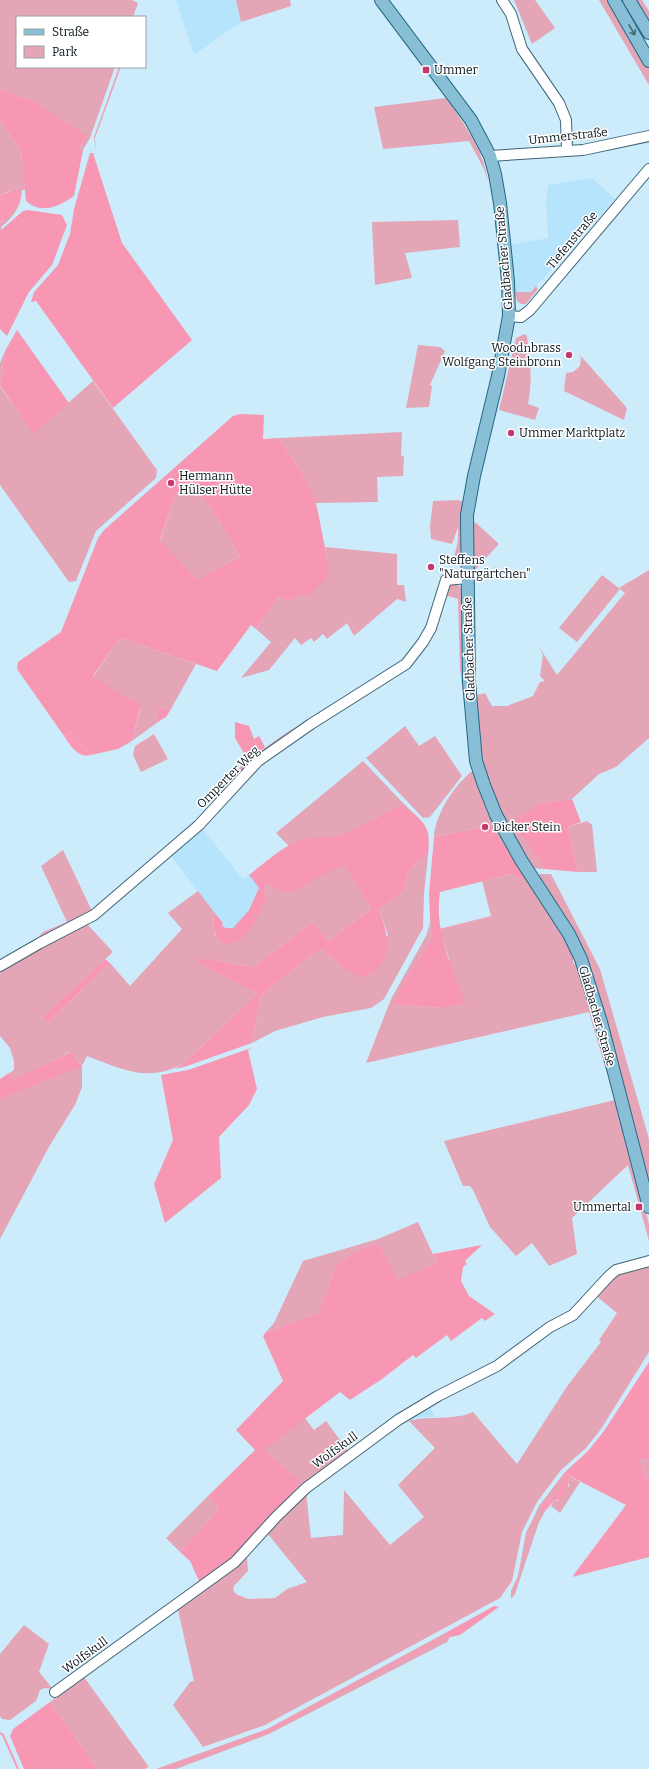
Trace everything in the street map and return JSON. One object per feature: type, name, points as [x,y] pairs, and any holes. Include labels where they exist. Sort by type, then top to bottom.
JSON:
[{"type":"main road","name":"Gladbacher Straße","points":[[381,0],[471,120],[490,156],[500,203],[508,281],[509,316],[498,376],[468,504],[467,515],[469,682],[476,761],[496,815],[521,860],[569,934],[585,971],[601,1022],[649,1207]]},
{"type":"main road","points":[[614,0],[649,61]]},
{"type":"main road","points":[[628,0],[649,33]]},
{"type":"street","points":[[502,0],[511,14],[522,49],[559,103],[566,120],[567,151]]},
{"type":"street","name":"Ummerstraße","points":[[490,156],[567,151],[609,145],[649,136]]},
{"type":"street","name":"Tiefenstraße","points":[[509,316],[521,317],[530,310],[649,169]]},
{"type":"street","name":"Omperter Weg","points":[[0,966],[94,915],[199,825],[258,761],[311,724],[406,664],[423,642],[431,628],[446,580],[467,578]]},
{"type":"street","name":"Wolfskull","points":[[55,1692],[235,1562],[276,1517],[306,1488],[398,1420],[438,1396],[497,1366],[550,1327],[573,1315],[616,1270],[649,1261]]},
{"type":"shaded area","points":[[176,0],[236,0],[241,22],[194,55]]},
{"type":"shaded area","points":[[0,89],[34,101],[86,135],[80,148],[83,150],[74,196],[69,200],[50,208],[38,208],[26,201],[21,150],[0,121]]},
{"type":"shaded area","points":[[90,153],[93,153],[122,243],[192,340],[113,408],[36,301],[31,302],[34,292],[58,265],[70,234],[74,209]]},
{"type":"shaded area","points":[[592,178],[615,199],[531,292],[515,292],[510,245],[548,238],[546,201],[548,185]]},
{"type":"shaded area","points":[[18,189],[21,198],[19,203],[9,217],[0,222],[0,195]]},
{"type":"shaded area","points":[[28,210],[62,215],[67,225],[52,265],[29,292],[7,336],[0,329],[0,231],[23,211]]},
{"type":"shaded area","points":[[17,330],[69,403],[34,434],[0,386],[5,351]]},
{"type":"shaded area","points":[[240,414],[264,415],[263,439],[279,438],[307,480],[317,507],[328,563],[324,583],[322,582],[309,596],[302,594],[289,601],[279,597],[256,629],[251,625],[217,671],[120,638],[93,676],[125,697],[141,704],[132,741],[118,749],[91,755],[70,731],[64,736],[17,669],[18,662],[61,632],[98,538],[104,530],[233,416]],"holes":[[[192,482],[216,516],[240,557],[197,579],[160,540],[176,494]]]},
{"type":"shaded area","points":[[158,707],[171,709],[166,717],[158,722]]},
{"type":"shaded area","points":[[235,722],[249,726],[254,739],[259,736],[265,747],[248,760],[235,738]]},
{"type":"shaded area","points":[[70,731],[91,755],[82,755],[72,747],[64,736]]},
{"type":"shaded area","points":[[572,799],[581,822],[568,827],[578,872],[544,869],[513,821],[540,803]]},
{"type":"shaded area","points":[[404,804],[422,822],[428,831],[428,856],[413,866],[410,870],[404,892],[379,909],[386,931],[387,946],[384,960],[379,967],[363,978],[340,966],[322,950],[313,954],[261,996],[252,1043],[175,1069],[183,1064],[257,994],[197,963],[199,959],[211,959],[253,967],[313,922],[328,941],[371,909],[344,864],[290,893],[288,890],[284,893],[266,884],[264,889],[266,900],[255,921],[245,936],[234,943],[227,944],[218,938],[215,933],[214,926],[215,913],[223,923],[222,926],[226,928],[233,928],[249,910],[259,888],[249,875],[275,854],[297,841],[334,837],[344,834]]},
{"type":"shaded area","points":[[482,827],[492,828],[525,879],[512,874],[440,892],[440,921],[445,949],[465,1003],[439,1008],[392,1004],[431,939],[429,894],[434,837]]},
{"type":"shaded area","points":[[202,828],[243,879],[249,875],[259,888],[249,910],[233,928],[225,928],[222,926],[223,923],[170,855]]},
{"type":"shaded area","points":[[105,959],[110,963],[47,1024],[42,1017]]},
{"type":"shaded area","points":[[254,1047],[248,1050],[257,1089],[249,1105],[219,1137],[221,1178],[165,1223],[154,1184],[173,1140],[161,1075],[188,1070]]},
{"type":"shaded area","points":[[71,1052],[82,1066],[0,1099],[0,1079],[9,1073],[13,1080]]},
{"type":"shaded area","points":[[379,1243],[397,1280],[437,1263],[433,1254],[482,1245],[465,1261],[467,1264],[463,1267],[461,1281],[469,1296],[495,1314],[485,1321],[482,1318],[451,1341],[447,1335],[416,1358],[413,1355],[382,1379],[350,1400],[340,1392],[264,1450],[302,1483],[260,1527],[234,1558],[200,1583],[190,1561],[180,1552],[219,1509],[208,1496],[255,1450],[236,1430],[283,1381],[263,1336],[266,1332],[318,1313],[336,1265],[360,1249]]},
{"type":"shaded area","points":[[649,1362],[649,1460],[639,1459],[647,1479],[649,1478],[649,1557],[572,1577],[626,1505],[564,1473],[588,1451],[604,1431]]},
{"type":"shaded area","points":[[429,1406],[435,1417],[422,1417],[397,1425]]},
{"type":"shaded area","points":[[564,1473],[571,1477],[568,1482],[568,1488],[560,1500],[555,1500],[546,1510],[540,1505],[550,1499],[560,1488]]},
{"type":"shaded area","points":[[494,1606],[499,1607],[460,1635],[450,1637],[447,1632]]},
{"type":"shaded area","points":[[50,1702],[98,1769],[24,1769],[10,1736],[13,1729]]},
{"type":"green space","points":[[0,0],[132,0],[138,3],[133,16],[16,16],[16,68],[115,68],[90,138],[83,150],[80,149],[85,135],[34,101],[0,89]]},
{"type":"green space","points":[[236,0],[290,0],[291,6],[241,22]]},
{"type":"green space","points":[[514,0],[535,0],[555,28],[532,44]]},
{"type":"green space","points":[[599,0],[610,0],[649,68],[649,85]]},
{"type":"green space","points":[[633,0],[642,0],[649,11],[649,27]]},
{"type":"green space","points":[[119,68],[121,68],[95,138],[96,152],[94,137]]},
{"type":"green space","points":[[446,98],[478,148],[486,170],[488,182],[484,169],[469,141],[383,149],[374,107]]},
{"type":"green space","points":[[0,121],[21,150],[25,190],[22,190],[16,211],[1,227],[2,230],[0,231],[0,222],[5,220],[10,191],[0,195]]},
{"type":"green space","points":[[458,220],[460,247],[405,253],[412,278],[375,285],[372,222]]},
{"type":"green space","points":[[536,286],[538,289],[526,304],[521,304],[517,301],[515,292],[531,292]]},
{"type":"green space","points":[[525,334],[527,336],[530,370],[528,404],[539,408],[535,420],[499,410],[516,338]]},
{"type":"green space","points":[[418,345],[440,347],[445,351],[430,385],[432,386],[429,407],[406,408]]},
{"type":"green space","points":[[5,351],[0,387],[0,363]]},
{"type":"green space","points":[[579,354],[627,408],[624,420],[564,391],[566,373],[573,372],[580,366],[581,358]]},
{"type":"green space","points":[[93,381],[157,470],[156,478],[96,531],[76,581],[69,582],[0,485],[0,387],[34,433]]},
{"type":"green space","points":[[402,432],[401,456],[404,456],[403,476],[377,477],[378,502],[315,503],[307,480],[279,438]]},
{"type":"green space","points":[[193,482],[216,516],[240,557],[197,579],[160,541],[176,494]]},
{"type":"green space","points":[[458,500],[464,502],[461,561],[458,564],[454,564],[453,561],[458,541],[458,527],[452,544],[431,539],[430,526],[433,501]]},
{"type":"green space","points":[[475,522],[499,544],[474,571],[473,528]]},
{"type":"green space","points":[[325,547],[397,554],[397,585],[404,585],[406,602],[397,599],[354,636],[347,623],[327,639],[323,634],[314,642],[311,638],[301,645],[295,638],[269,670],[241,678],[271,642],[256,629],[279,597],[289,601],[302,594],[328,563]]},
{"type":"green space","points":[[649,570],[649,738],[616,767],[599,774],[572,799],[540,803],[514,821],[544,869],[530,868],[522,856],[493,797],[479,754],[474,712],[472,669],[475,669],[477,695],[485,693],[492,706],[507,706],[533,696],[540,682],[545,681],[540,676],[543,655],[538,645],[557,675],[625,593],[619,588]]},
{"type":"green space","points":[[602,575],[620,589],[577,642],[559,628]]},
{"type":"green space","points":[[453,583],[460,586],[461,590],[464,669],[471,759],[460,669],[458,599],[445,595],[449,585]]},
{"type":"green space","points":[[120,638],[196,664],[171,709],[158,707],[158,722],[132,741],[140,710],[134,703],[93,677]]},
{"type":"green space","points":[[296,726],[250,763],[224,790],[220,786],[248,760]]},
{"type":"green space","points":[[405,726],[419,746],[435,736],[462,776],[430,817],[423,818],[366,758]]},
{"type":"green space","points":[[154,734],[168,759],[141,772],[133,755],[135,746]]},
{"type":"green space","points":[[363,761],[404,804],[352,831],[332,839],[312,838],[289,846],[276,833]]},
{"type":"green space","points":[[475,769],[576,957],[573,959],[573,962],[580,970],[619,1104],[617,1106],[618,1113],[622,1114],[649,1224],[649,1241],[628,1165],[572,1218],[577,1254],[549,1266],[532,1243],[516,1256],[490,1227],[470,1186],[463,1186],[444,1141],[615,1100],[589,1012],[366,1063],[391,999],[426,936],[430,923],[431,939],[393,1004],[439,1008],[449,959],[439,929],[491,916],[482,881],[513,874],[522,879],[482,827],[434,837],[438,818],[448,799],[461,782]]},
{"type":"green space","points":[[587,821],[592,825],[597,872],[578,872],[568,827]]},
{"type":"green space","points":[[63,850],[92,911],[55,932],[36,939],[43,932],[67,922],[41,866]]},
{"type":"green space","points":[[428,856],[424,894],[423,928],[384,999],[371,1008],[323,1017],[275,1031],[252,1043],[261,996],[313,954],[322,950],[340,966],[388,935],[379,909],[404,892],[410,870],[413,866]]},
{"type":"green space","points":[[344,863],[371,909],[328,941],[313,922],[253,967],[211,959],[199,959],[197,963],[257,994],[183,1064],[170,1070],[158,1073],[146,1073],[123,1069],[87,1056],[82,1066],[82,1087],[75,1105],[50,1145],[0,1239],[0,1099],[82,1065],[70,1052],[13,1081],[9,1073],[14,1070],[14,1061],[10,1048],[0,1036],[0,969],[86,923],[113,952],[42,1017],[47,1024],[110,963],[130,986],[182,929],[168,913],[198,891],[215,913],[213,919],[215,935],[242,939],[266,900],[264,889],[266,884],[284,893],[288,889],[290,892]]},
{"type":"green space","points":[[540,874],[551,874],[600,969],[649,1139],[649,1187],[600,1007],[538,879]]},
{"type":"green space","points":[[418,1222],[437,1263],[397,1281],[379,1243],[360,1249],[336,1265],[318,1313],[266,1332],[274,1323],[303,1261],[378,1239]]},
{"type":"green space","points":[[649,1264],[649,1352],[601,1429],[586,1448],[561,1470],[537,1502],[522,1532],[512,1581],[500,1598],[265,1725],[203,1747],[173,1705],[190,1682],[194,1681],[178,1610],[240,1565],[247,1557],[248,1571],[234,1586],[233,1590],[236,1594],[248,1599],[275,1598],[287,1589],[307,1582],[267,1533],[306,1492],[311,1538],[343,1535],[344,1490],[390,1545],[424,1517],[398,1485],[435,1448],[409,1421],[425,1418],[458,1416],[473,1412],[517,1464],[568,1385],[601,1342],[599,1340],[617,1313],[595,1295],[611,1276]]},
{"type":"green space","points":[[305,1418],[314,1430],[326,1421],[349,1452],[305,1486],[263,1450]]},
{"type":"green space","points":[[639,1459],[649,1460],[649,1478],[647,1479]]},
{"type":"green space","points":[[564,1473],[560,1488],[554,1496],[541,1505],[546,1510],[539,1522],[515,1594],[511,1599],[511,1591],[518,1576],[526,1533],[539,1506]]},
{"type":"green space","points":[[571,1477],[580,1482],[560,1513],[551,1506],[555,1500],[558,1501],[569,1486],[568,1482]]},
{"type":"green space","points":[[208,1496],[219,1509],[180,1552],[166,1538]]},
{"type":"green space","points":[[24,1625],[49,1644],[39,1672],[53,1689],[45,1688],[40,1690],[36,1701],[10,1720],[2,1719],[0,1716],[0,1654]]},
{"type":"green space","points":[[447,1632],[450,1637],[447,1642],[269,1734],[176,1769],[156,1769],[267,1729]]},
{"type":"green space","points":[[84,1677],[149,1767],[144,1769],[98,1769],[50,1702]]},
{"type":"waterway","points":[[625,1403],[649,1367]]},
{"type":"waterway","points":[[567,1476],[608,1431],[619,1412]]},
{"type":"waterway","points":[[167,1769],[268,1731],[448,1635]]},
{"type":"waterway","points":[[0,1733],[3,1735],[18,1769]]},
{"type":"place","name":"Ummer","points":[[426,70]]},
{"type":"place","name":"Woodnbrass Wolfgang Steinbronn","points":[[569,355]]},
{"type":"place","name":"Ummer Marktplatz","points":[[511,433]]},
{"type":"place","name":"Hermann Hülser Hütte","points":[[171,483]]},
{"type":"place","name":"Steffens \"Naturgärtchen\"","points":[[431,567]]},
{"type":"place","name":"Dicker Stein","points":[[485,827]]},
{"type":"place","name":"Ummertal","points":[[639,1207]]}]
